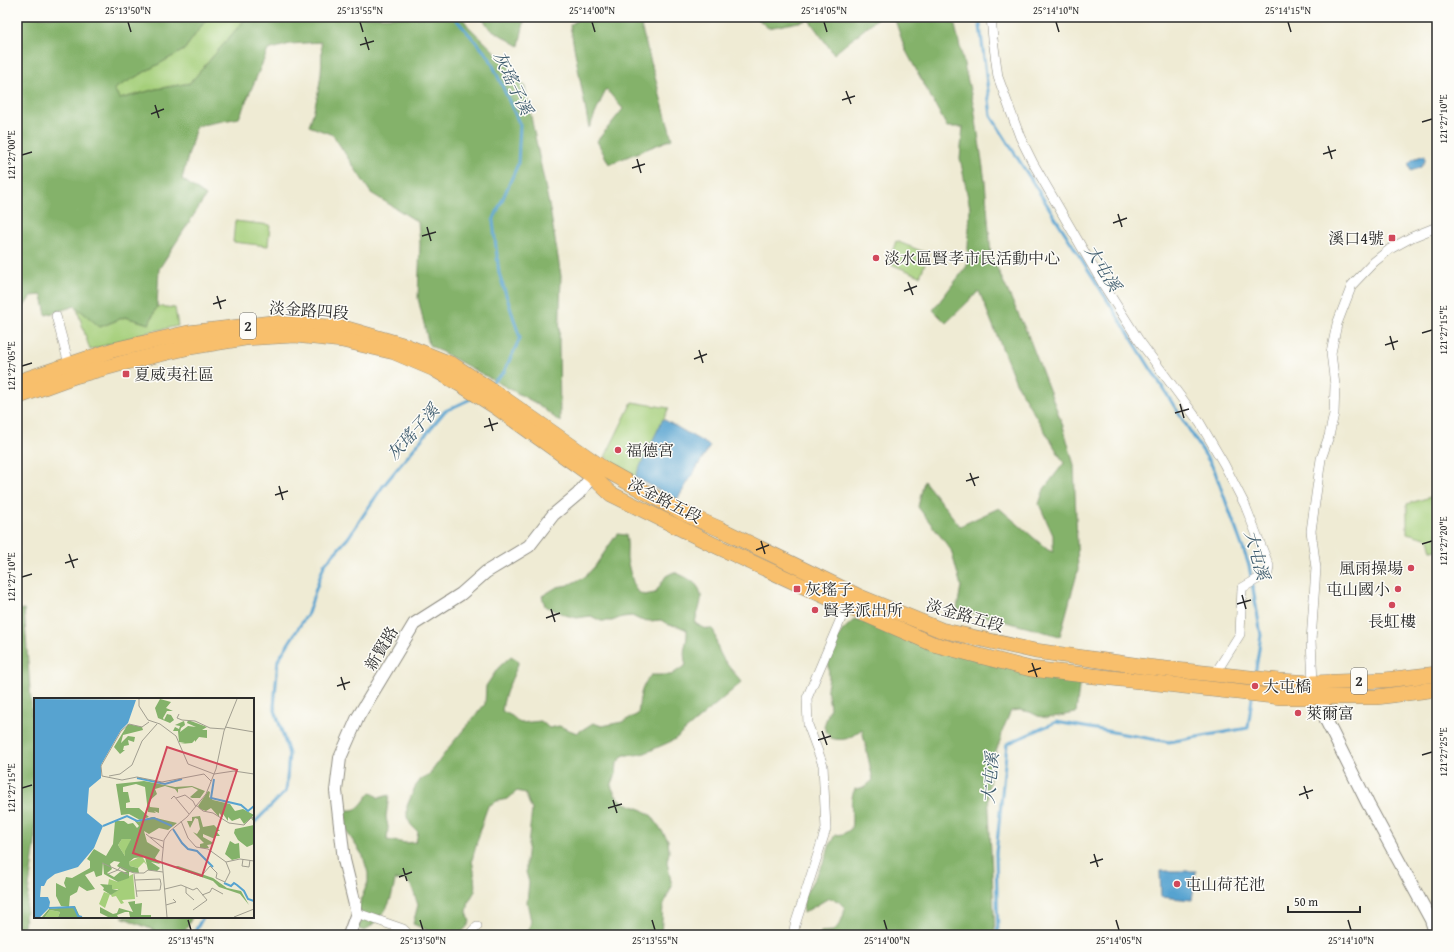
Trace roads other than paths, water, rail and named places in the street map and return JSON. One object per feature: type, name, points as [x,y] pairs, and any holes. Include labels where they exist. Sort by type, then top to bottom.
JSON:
[{"type":"main road","name":"淡金路四段","points":[[17,382],[113,350],[188,333],[271,323],[344,328],[406,346],[453,364],[469,383]]},
{"type":"main road","name":"淡金路四段","points":[[17,397],[75,376],[190,347],[245,338],[295,335],[342,340],[394,352],[469,383]]},
{"type":"main road","name":"2","points":[[469,383],[500,402],[596,471]]},
{"type":"main road","name":"淡金路五段","points":[[500,402],[564,440],[596,471],[720,529],[933,644],[1031,669],[1281,698],[1322,698]]},
{"type":"main road","name":"淡金路五段","points":[[849,600],[941,630],[1027,650],[1148,667],[1313,683]]},
{"type":"main road","name":"2","points":[[1313,683],[1385,680],[1437,674]]},
{"type":"main road","name":"2","points":[[1322,698],[1377,697],[1437,689]]},
{"type":"street","points":[[991,17],[998,77],[1020,137],[1102,284],[1138,340],[1200,423],[1224,464],[1245,505],[1269,566],[1268,573],[1242,588],[1240,634],[1215,674]]},
{"type":"street","points":[[1436,935],[1431,920],[1368,804],[1326,720],[1322,698],[1313,683],[1311,641],[1316,568],[1311,531],[1321,459],[1330,436],[1334,414],[1334,385],[1331,353],[1337,324],[1352,285],[1374,262],[1390,249],[1412,237],[1437,227]]},
{"type":"street","points":[[56,316],[70,364]]},
{"type":"street","name":"新賢路","points":[[357,912],[344,860],[336,791],[340,758],[358,717],[414,624],[461,594],[486,572],[529,546],[553,515],[578,494],[596,471]]},
{"type":"street","points":[[793,935],[826,829],[823,765],[808,725],[807,698],[849,600]]},
{"type":"street","points":[[349,935],[357,912],[403,929],[409,935]]},
{"type":"street","points":[[469,935],[477,926]]},
{"type":"water","points":[[1425,155],[1425,161],[1421,167],[1411,171],[1408,164],[1413,159]]},
{"type":"water","points":[[663,419],[710,446],[677,500],[635,477]]},
{"type":"water","name":"屯山荷花池","points":[[1160,871],[1196,871],[1192,900],[1161,897]]},
{"type":"waterway","name":"灰瑤子溪","points":[[454,17],[489,57],[520,125],[518,164],[493,221],[499,273],[520,338],[504,372],[490,385]]},
{"type":"waterway","name":"大屯溪","points":[[979,17],[991,116],[1214,469],[1249,565],[1261,635],[1255,675]]},
{"type":"waterway","name":"灰瑤子溪","points":[[254,823],[286,791],[289,754],[274,707],[278,660],[308,613],[324,565],[348,538],[383,486],[445,411],[473,398]]},
{"type":"waterway","name":"大屯溪","points":[[998,935],[996,853],[1007,744],[1056,722],[1169,742],[1248,728],[1252,698]]},
{"type":"waterway","name":"灰瑤子溪","points":[[193,935],[202,918]]},
{"type":"place","name":"溪口4號","points":[[1392,238]]},
{"type":"place","name":"淡水區賢孝市民活動中心","points":[[876,258]]},
{"type":"place","name":"夏威夷社區","points":[[126,374]]},
{"type":"place","name":"福德宮","points":[[618,450]]},
{"type":"place","name":"風雨操場","points":[[1411,568]]},
{"type":"place","name":"灰瑤子","points":[[797,589]]},
{"type":"place","name":"屯山國小","points":[[1398,589]]},
{"type":"place","name":"長虹樓","points":[[1392,605]]},
{"type":"place","name":"賢孝派出所","points":[[815,610]]},
{"type":"place","name":"大屯橋","points":[[1255,686]]},
{"type":"place","name":"萊爾富","points":[[1298,713]]},
{"type":"place","name":"屯山荷花池","points":[[1177,884]]}]
